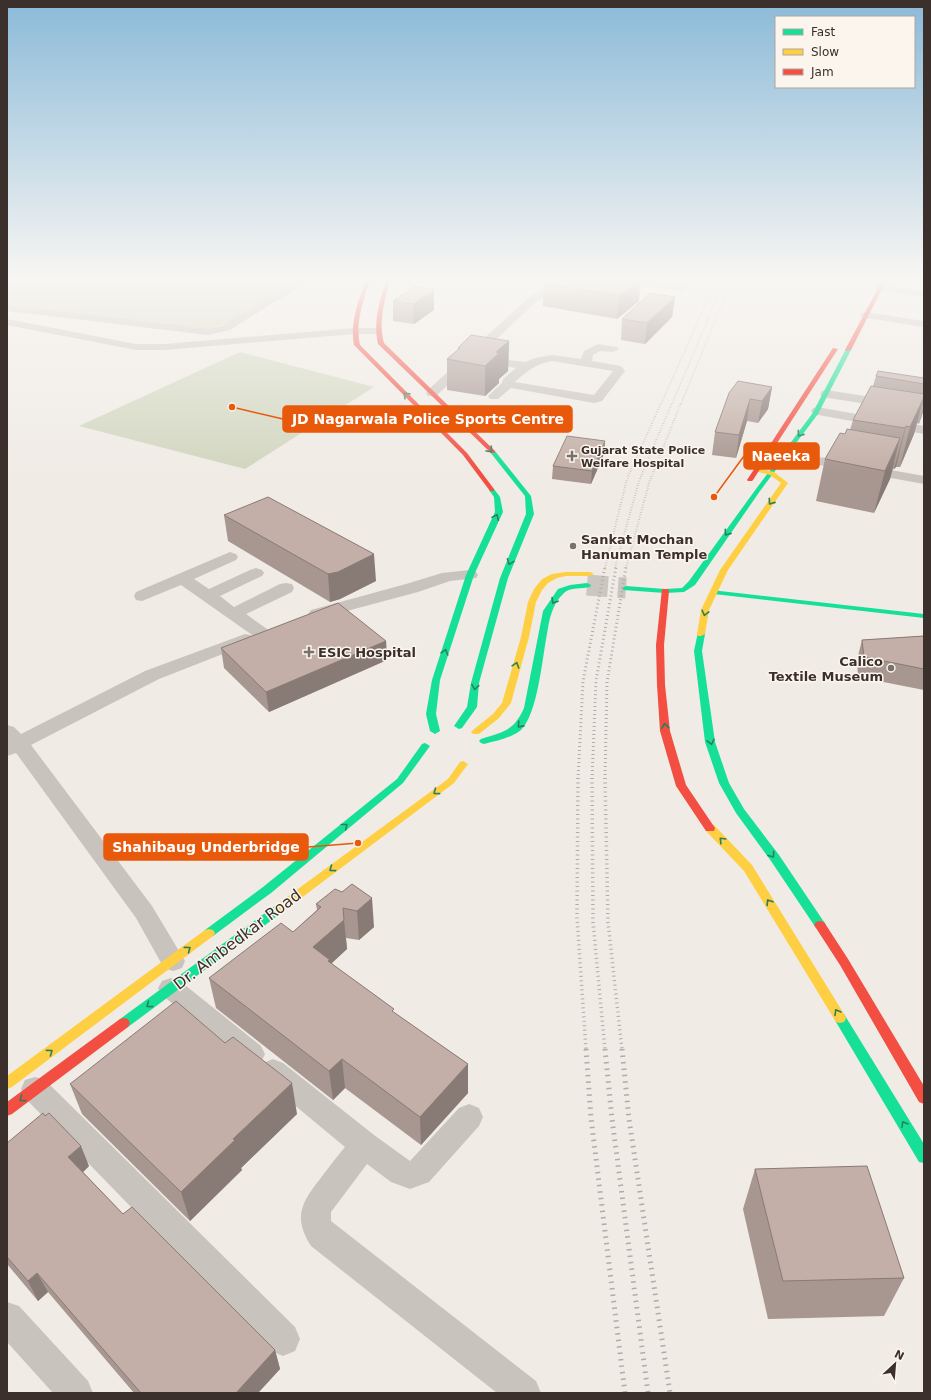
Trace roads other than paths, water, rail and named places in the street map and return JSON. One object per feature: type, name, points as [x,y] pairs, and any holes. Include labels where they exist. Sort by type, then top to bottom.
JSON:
[{"type":"main road","points":[[357,342],[358,345],[465,454],[498,497],[498,512],[470,575],[436,680],[431,714],[447,728],[476,732],[484,741],[485,747],[483,753]]},
{"type":"main road","name":"Dr. Ambedkar Road","points":[[7,1110],[21,1086],[173,960],[266,890],[400,781],[425,746],[429,735],[447,728],[472,707],[478,670],[504,578],[530,514],[528,496],[492,451],[380,342]]},
{"type":"main road","points":[[744,487],[757,470],[839,342]]},
{"type":"main road","points":[[658,581],[626,583],[665,591],[684,590],[692,583],[816,412],[852,342]]},
{"type":"main road","points":[[757,470],[772,473],[784,484],[724,570],[705,610],[698,652],[710,742],[736,812],[775,858],[844,962],[924,1098]]},
{"type":"main road","points":[[476,732],[496,716],[506,703],[525,637],[532,602],[538,589],[546,581],[555,576],[566,574],[590,574]]},
{"type":"main road","points":[[484,741],[513,732],[524,722],[536,674],[547,611],[560,591],[570,587],[587,585]]},
{"type":"main road","points":[[665,591],[660,645],[661,685],[665,731],[681,786],[707,817],[710,828],[748,868],[924,1157]]},
{"type":"main road","points":[[714,592],[924,616]]},
{"type":"main road","points":[[425,746],[426,752],[430,757]]},
{"type":"main road","name":"Dr. Ambedkar Road","points":[[21,1086],[171,988],[450,781],[468,763],[450,764]]},
{"type":"street","points":[[112,342],[136,347],[165,347],[220,342]]},
{"type":"street","points":[[432,393],[487,342]]},
{"type":"street","points":[[586,363],[588,353],[598,348],[613,349]]},
{"type":"street","points":[[470,358],[526,366]]},
{"type":"street","points":[[494,396],[508,384],[507,382],[526,366],[546,358],[617,368],[619,371],[598,398],[589,399],[508,384]]},
{"type":"street","points":[[826,394],[924,409]]},
{"type":"street","points":[[560,408],[572,395]]},
{"type":"street","points":[[816,412],[918,430]]},
{"type":"street","points":[[788,452],[913,471]]},
{"type":"street","points":[[788,452],[924,480]]},
{"type":"street","points":[[142,596],[230,557]]},
{"type":"street","points":[[207,596],[256,573]]},
{"type":"street","points":[[304,618],[333,608],[412,588],[448,576],[470,575]]},
{"type":"street","points":[[173,960],[144,912],[11,741],[152,675],[268,631],[233,614],[182,578]]},
{"type":"street","points":[[233,614],[286,588]]},
{"type":"street","points":[[171,988],[364,1145],[401,1172],[410,1175],[419,1172],[469,1117]]},
{"type":"street","points":[[21,1086],[283,1339]]},
{"type":"street","points":[[364,1145],[317,1206],[314,1218],[317,1228],[322,1235],[524,1393]]},
{"type":"street","points":[[7,1318],[76,1393]]},
{"type":"tunnel","points":[[587,585],[626,588]]},
{"type":"railway","points":[[661,404],[689,342]]},
{"type":"railway","points":[[672,404],[698,342]]},
{"type":"railway","points":[[681,404],[706,342]]},
{"type":"railway","points":[[605,568],[627,479],[661,403]]},
{"type":"railway","points":[[615,568],[639,481],[672,403]]},
{"type":"railway","points":[[626,568],[649,483],[681,403]]},
{"type":"railway","points":[[578,779],[583,681],[605,567]]},
{"type":"railway","points":[[592,779],[596,681],[616,567]]},
{"type":"railway","points":[[605,778],[607,682],[626,567]]},
{"type":"railway","points":[[578,778],[577,917],[586,1050]]},
{"type":"railway","points":[[605,778],[608,922],[622,1050]]},
{"type":"railway","points":[[592,779],[593,922],[605,1050]]},
{"type":"railway","points":[[586,1049],[591,1118],[625,1393]]},
{"type":"railway","points":[[605,1049],[612,1119],[648,1393]]},
{"type":"railway","points":[[622,1049],[629,1119],[670,1393]]},
{"type":"place","name":"JD Nagarwala Police Sports Centre","points":[[232,407]]},
{"type":"place","name":"Gujarat State Police Welfare Hospital","points":[[572,456]]},
{"type":"place","name":"Naeeka","points":[[714,497]]},
{"type":"place","name":"Sankat Mochan Hanuman Temple","points":[[573,546]]},
{"type":"place","name":"ESIC Hospital","points":[[309,652]]},
{"type":"place","name":"Calico Textile Museum","points":[[891,668]]},
{"type":"place","name":"Shahibaug Underbridge","points":[[358,843]]}]
